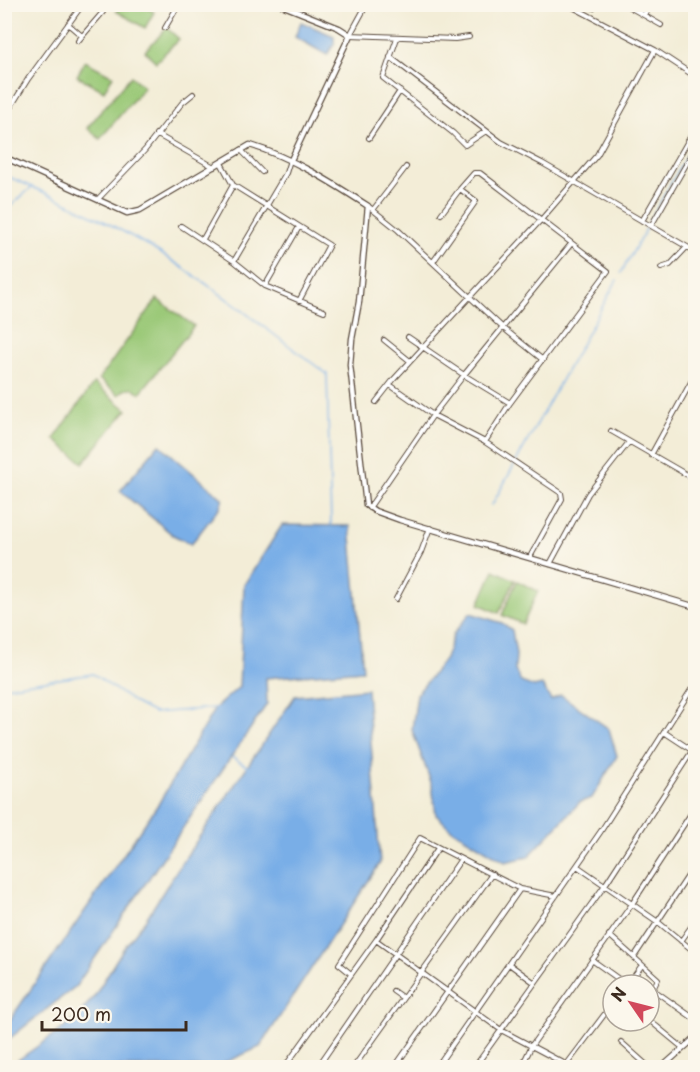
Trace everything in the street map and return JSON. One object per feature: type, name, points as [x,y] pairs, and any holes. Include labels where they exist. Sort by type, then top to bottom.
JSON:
[{"type":"street","points":[[4,118],[27,79],[83,4]]},
{"type":"street","points":[[165,28],[179,4]]},
{"type":"street","points":[[279,4],[339,28],[350,35],[397,38],[469,38]]},
{"type":"street","points":[[234,261],[286,173],[350,35],[368,4]]},
{"type":"street","points":[[567,4],[655,50],[696,77]]},
{"type":"street","points":[[624,4],[661,25]]},
{"type":"street","points":[[644,15],[650,4]]},
{"type":"street","points":[[78,41],[103,12]]},
{"type":"street","points":[[68,24],[82,36]]},
{"type":"street","points":[[397,38],[382,78],[465,145],[486,131]]},
{"type":"street","points":[[376,402],[410,361],[540,221],[597,155],[655,50]]},
{"type":"street","points":[[390,57],[501,142],[542,163],[696,252]]},
{"type":"street","points":[[369,138],[400,92]]},
{"type":"street","points":[[98,199],[145,150],[182,103],[193,94]]},
{"type":"street","points":[[643,221],[696,127]]},
{"type":"street","points":[[156,134],[214,166]]},
{"type":"street","points":[[4,157],[127,213],[140,210],[250,145],[291,160],[371,208],[502,327],[543,360]]},
{"type":"street","points":[[650,225],[696,147]]},
{"type":"street","points":[[241,150],[262,171]]},
{"type":"street","points":[[220,163],[233,185],[330,245],[299,301]]},
{"type":"street","points":[[406,167],[371,208],[359,302],[351,339],[350,365],[365,502],[369,508],[400,520],[696,607]]},
{"type":"street","points":[[441,214],[460,189],[477,172],[608,271],[510,403],[484,442]]},
{"type":"street","points":[[203,239],[233,185]]},
{"type":"street","points":[[433,262],[476,202],[460,189]]},
{"type":"street","points":[[181,226],[234,261],[265,286],[324,311]]},
{"type":"street","points":[[265,286],[300,227]]},
{"type":"street","points":[[369,508],[464,375],[571,244]]},
{"type":"street","points":[[661,268],[670,265],[687,247]]},
{"type":"street","points":[[408,337],[510,403]]},
{"type":"street","points":[[384,340],[410,361]]},
{"type":"street","points":[[651,455],[696,373]]},
{"type":"street","points":[[390,385],[434,415],[514,461],[561,494],[562,497],[530,557]]},
{"type":"street","points":[[611,431],[696,480]]},
{"type":"street","points":[[550,564],[588,494],[628,442]]},
{"type":"street","points":[[396,599],[421,552],[430,528]]},
{"type":"street","points":[[436,1068],[577,866],[696,682]]},
{"type":"street","points":[[664,732],[694,752]]},
{"type":"street","points":[[474,1068],[605,885],[694,752],[696,745]]},
{"type":"street","points":[[521,1068],[532,1045],[632,904],[696,806]]},
{"type":"street","points":[[350,973],[339,964],[418,839],[422,838],[520,889],[556,896]]},
{"type":"street","points":[[284,1068],[350,973],[376,940],[438,848]]},
{"type":"street","points":[[317,1068],[461,859]]},
{"type":"street","points":[[634,957],[696,864]]},
{"type":"street","points":[[577,866],[658,922],[696,953]]},
{"type":"street","points":[[353,1068],[492,874]]},
{"type":"street","points":[[394,1068],[520,889]]},
{"type":"street","points":[[681,941],[696,920]]},
{"type":"street","points":[[609,935],[658,979],[654,987],[655,991],[696,1020]]},
{"type":"street","points":[[376,940],[501,1030],[573,1068]]},
{"type":"street","points":[[592,960],[610,973]]},
{"type":"street","points":[[509,964],[535,983]]},
{"type":"street","points":[[636,973],[642,965]]},
{"type":"street","points":[[393,991],[403,998]]},
{"type":"street","points":[[567,1064],[601,1019]]},
{"type":"street","points":[[661,1030],[683,1048]]},
{"type":"street","points":[[661,1068],[696,1036]]},
{"type":"street","points":[[621,1042],[650,1068]]},
{"type":"green space","points":[[141,4],[154,12],[145,28],[116,11],[120,5]]},
{"type":"green space","points":[[167,28],[179,39],[156,62],[145,51]]},
{"type":"green space","points":[[85,61],[113,76],[104,91],[77,76]]},
{"type":"green space","points":[[131,76],[144,87],[100,139],[87,128]]},
{"type":"green space","points":[[157,299],[194,326],[140,393],[133,388],[124,390],[119,395],[99,379]]},
{"type":"green space","points":[[94,383],[127,410],[83,463],[54,439]]},
{"type":"green space","points":[[494,570],[515,580],[499,613],[479,604]]},
{"type":"green space","points":[[517,581],[538,591],[523,624],[502,615]]},
{"type":"water","points":[[301,22],[334,36],[334,44],[327,55],[295,37]]},
{"type":"water","points":[[159,444],[223,499],[220,507],[191,544],[173,535],[120,491]]},
{"type":"water","points":[[282,525],[350,526],[363,670],[266,678],[267,704],[76,986],[5,1042],[5,1027],[159,803],[215,708],[239,687],[244,585]]},
{"type":"water","points":[[470,613],[502,623],[512,630],[516,654],[515,670],[521,682],[534,687],[542,685],[551,700],[561,695],[609,729],[617,756],[592,798],[580,802],[528,857],[505,862],[451,829],[436,815],[432,785],[412,730],[417,694],[445,659],[454,633]]},
{"type":"water","points":[[367,689],[380,863],[260,1047],[215,1067],[19,1067],[18,1060],[72,1022],[94,997],[123,949],[146,919],[295,696]]},
{"type":"waterway","points":[[649,222],[696,139]]},
{"type":"waterway","points":[[4,175],[80,209],[175,262],[327,374],[331,525]]},
{"type":"waterway","points":[[4,212],[32,187]]},
{"type":"waterway","points":[[621,273],[647,227]]},
{"type":"waterway","points":[[492,505],[617,280]]},
{"type":"waterway","points":[[4,687],[93,674],[135,703],[154,713],[215,708]]},
{"type":"waterway","points":[[232,757],[248,767]]}]
